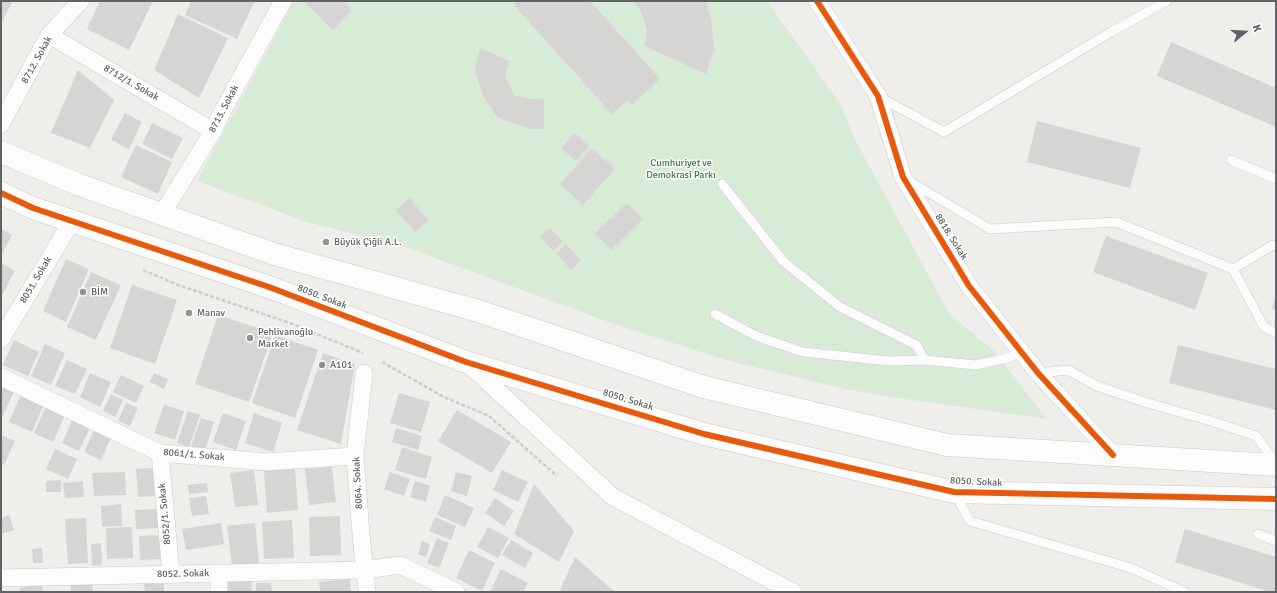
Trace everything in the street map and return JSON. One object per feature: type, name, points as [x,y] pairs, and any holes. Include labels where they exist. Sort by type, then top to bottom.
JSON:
[{"type":"street","name":"8712. Sokak","points":[[1,124],[49,35],[81,1]]},
{"type":"street","name":"8713. Sokak","points":[[162,214],[213,131],[222,112],[284,1]]},
{"type":"street","name":"8818. Sokak","points":[[817,1],[878,96],[902,178],[969,286],[1038,373],[1113,455]]},
{"type":"street","name":"8712/1. Sokak","points":[[49,35],[213,131]]},
{"type":"street","points":[[1,152],[77,184],[274,254],[475,310],[704,387],[947,445],[1276,464]]},
{"type":"street","name":"8050. Sokak","points":[[1,193],[33,208],[269,287],[466,362],[704,434],[954,492],[1276,499]]},
{"type":"street","name":"8051. Sokak","points":[[1,339],[72,221]]},
{"type":"street","points":[[466,362],[613,497],[792,592]]},
{"type":"street","name":"8064. Sokak","points":[[364,373],[356,456],[361,534],[367,592]]},
{"type":"street","name":"8061/1. Sokak","points":[[1,377],[160,453],[266,462],[356,456]]},
{"type":"street","name":"8052/1. Sokak","points":[[160,453],[171,574]]},
{"type":"street","name":"8052. Sokak","points":[[1,578],[365,570],[400,565],[456,592]]},
{"type":"street","points":[[219,574],[219,592]]},
{"type":"lane","points":[[878,96],[944,132],[1111,32],[1166,1]]},
{"type":"lane","points":[[1231,160],[1276,179]]},
{"type":"lane","points":[[902,178],[990,229],[1116,222],[1233,269],[1264,326],[1276,333]]},
{"type":"lane","points":[[722,184],[783,261],[840,307],[916,345],[925,360]]},
{"type":"lane","points":[[1233,269],[1273,245],[1276,246]]},
{"type":"lane","points":[[715,314],[756,336],[803,352],[889,361],[925,360],[976,365],[1011,357],[1018,349]]},
{"type":"lane","points":[[1038,373],[1068,370],[1097,386],[1256,436],[1276,464]]},
{"type":"lane","points":[[954,492],[970,521],[1131,568],[1186,592]]},
{"type":"lane","points":[[1258,534],[1276,541]]},
{"type":"path","points":[[137,268],[178,285],[290,323],[368,355]]},
{"type":"path","points":[[379,361],[444,397],[489,416],[557,476]]},
{"type":"green space","name":"Cumhuriyet ve Demokrasi Parkı","points":[[294,1],[767,1],[840,103],[853,136],[950,315],[993,350],[1047,419],[845,389],[726,360],[614,324],[405,247],[307,222],[197,181]]},
{"type":"building","points":[[1,1],[13,1],[1,23]]},
{"type":"building","points":[[100,1],[153,1],[129,50],[87,29]]},
{"type":"building","points":[[191,1],[254,2],[237,39],[185,15]]},
{"type":"building","points":[[303,1],[342,1],[352,10],[333,30]]},
{"type":"building","points":[[518,1],[590,1],[660,79],[632,105],[628,100],[612,114],[514,5]]},
{"type":"building","points":[[634,1],[706,1],[711,20],[714,50],[706,74],[645,46],[647,30],[641,11]]},
{"type":"building","points":[[178,14],[228,38],[199,98],[154,70]]},
{"type":"building","points":[[1171,42],[1276,88],[1276,127],[1157,76]]},
{"type":"building","points":[[480,48],[509,61],[505,76],[515,96],[531,99],[544,99],[544,129],[531,129],[498,118],[483,96],[475,69]]},
{"type":"building","points":[[78,70],[114,100],[90,148],[51,133]]},
{"type":"building","points":[[125,113],[142,122],[129,149],[111,140]]},
{"type":"building","points":[[1037,121],[1141,148],[1130,188],[1027,162]]},
{"type":"building","points":[[152,123],[183,138],[172,159],[142,144]]},
{"type":"building","points":[[575,133],[589,146],[576,161],[561,148]]},
{"type":"building","points":[[136,145],[172,162],[158,194],[121,177]]},
{"type":"building","points":[[592,148],[615,169],[583,205],[560,184]]},
{"type":"building","points":[[410,198],[428,220],[415,232],[396,210]]},
{"type":"building","points":[[627,203],[643,219],[611,250],[595,233]]},
{"type":"building","points":[[550,228],[563,241],[553,251],[540,237]]},
{"type":"building","points":[[1,229],[12,235],[1,255]]},
{"type":"building","points":[[1106,236],[1208,273],[1195,310],[1093,272]]},
{"type":"building","points":[[566,244],[581,260],[571,270],[556,253]]},
{"type":"building","points":[[66,259],[89,269],[66,322],[43,311]]},
{"type":"building","points":[[1,263],[15,271],[1,297]]},
{"type":"building","points":[[91,272],[121,285],[96,340],[67,327]]},
{"type":"building","points":[[132,285],[177,300],[155,364],[110,348]]},
{"type":"building","points":[[1276,296],[1276,310],[1272,308]]},
{"type":"building","points":[[218,315],[273,333],[249,402],[195,384]]},
{"type":"building","points":[[275,335],[318,350],[295,418],[252,403]]},
{"type":"building","points":[[14,340],[39,352],[28,376],[3,365]]},
{"type":"building","points":[[45,344],[65,353],[51,385],[31,376]]},
{"type":"building","points":[[1178,345],[1276,369],[1276,410],[1169,383]]},
{"type":"building","points":[[323,353],[355,364],[341,444],[297,430]]},
{"type":"building","points":[[67,360],[87,369],[75,394],[55,386]]},
{"type":"building","points":[[90,373],[111,382],[100,407],[80,397]]},
{"type":"building","points":[[154,373],[168,379],[164,389],[150,382]]},
{"type":"building","points":[[121,375],[144,386],[136,403],[113,392]]},
{"type":"building","points":[[1,384],[15,390],[2,418],[1,418]]},
{"type":"building","points":[[399,393],[430,402],[421,432],[390,423]]},
{"type":"building","points":[[111,394],[123,400],[115,417],[103,411]]},
{"type":"building","points":[[20,396],[43,406],[32,432],[9,422]]},
{"type":"building","points":[[126,403],[138,408],[130,426],[118,421]]},
{"type":"building","points":[[164,405],[184,411],[175,440],[154,433]]},
{"type":"building","points":[[46,407],[65,415],[53,442],[34,433]]},
{"type":"building","points":[[457,410],[511,442],[492,473],[438,441]]},
{"type":"building","points":[[188,411],[200,415],[189,447],[177,443]]},
{"type":"building","points":[[223,413],[246,421],[236,450],[213,442]]},
{"type":"building","points":[[254,413],[282,423],[273,452],[245,443]]},
{"type":"building","points":[[201,418],[214,422],[205,451],[191,446]]},
{"type":"building","points":[[72,420],[90,428],[79,451],[62,443]]},
{"type":"building","points":[[396,428],[422,436],[418,450],[392,442]]},
{"type":"building","points":[[94,430],[111,438],[101,460],[84,452]]},
{"type":"building","points":[[1,435],[15,441],[4,465],[1,464]]},
{"type":"building","points":[[402,447],[432,457],[426,479],[395,470]]},
{"type":"building","points":[[55,449],[77,459],[68,479],[46,469]]},
{"type":"building","points":[[332,467],[336,502],[309,505],[305,469]]},
{"type":"building","points":[[153,468],[155,496],[138,497],[136,469]]},
{"type":"building","points":[[295,468],[298,510],[267,513],[264,471]]},
{"type":"building","points":[[254,470],[258,505],[235,507],[230,473]]},
{"type":"building","points":[[502,470],[528,482],[518,502],[493,490]]},
{"type":"building","points":[[125,472],[126,495],[94,496],[92,473]]},
{"type":"building","points":[[390,472],[410,479],[404,496],[384,489]]},
{"type":"building","points":[[456,472],[472,476],[467,496],[451,491]]},
{"type":"building","points":[[61,480],[61,492],[46,492],[46,481]]},
{"type":"building","points":[[83,481],[84,497],[65,498],[63,483]]},
{"type":"building","points":[[415,481],[430,486],[426,502],[410,497]]},
{"type":"building","points":[[207,483],[208,492],[189,494],[188,485]]},
{"type":"building","points":[[534,484],[574,531],[559,562],[514,534]]},
{"type":"building","points":[[445,495],[474,508],[465,527],[437,515]]},
{"type":"building","points":[[206,496],[209,514],[192,516],[189,498]]},
{"type":"building","points":[[495,498],[514,511],[504,526],[485,513]]},
{"type":"building","points":[[121,504],[122,526],[102,527],[101,506]]},
{"type":"building","points":[[159,509],[160,528],[136,529],[135,510]]},
{"type":"building","points":[[9,515],[14,530],[1,534],[1,518]]},
{"type":"building","points":[[340,516],[341,555],[310,556],[309,517]]},
{"type":"building","points":[[435,517],[456,526],[451,540],[429,531]]},
{"type":"building","points":[[86,518],[88,563],[68,564],[65,519]]},
{"type":"building","points":[[292,520],[294,558],[264,559],[262,522]]},
{"type":"building","points":[[221,523],[224,544],[186,550],[182,529]]},
{"type":"building","points":[[255,523],[259,563],[232,566],[227,526]]},
{"type":"building","points":[[132,527],[133,558],[107,559],[106,528]]},
{"type":"building","points":[[488,527],[509,538],[498,558],[477,547]]},
{"type":"building","points":[[1185,529],[1276,557],[1276,592],[1270,592],[1175,562]]},
{"type":"building","points":[[162,535],[163,559],[140,560],[139,536]]},
{"type":"building","points":[[437,538],[449,543],[439,568],[427,563]]},
{"type":"building","points":[[511,540],[533,553],[525,568],[502,555]]},
{"type":"building","points":[[422,541],[430,544],[426,557],[418,554]]},
{"type":"building","points":[[101,543],[102,565],[92,566],[91,544]]},
{"type":"building","points":[[42,548],[43,563],[33,563],[32,549]]},
{"type":"building","points":[[469,550],[495,563],[482,591],[456,578]]},
{"type":"building","points":[[575,557],[615,592],[559,592]]},
{"type":"building","points":[[501,569],[528,583],[523,592],[490,592]]},
{"type":"building","points":[[251,577],[252,592],[225,592],[225,579]]},
{"type":"building","points":[[92,579],[93,592],[71,592],[71,580]]},
{"type":"building","points":[[350,579],[351,592],[320,592],[319,582]]},
{"type":"building","points":[[256,583],[271,583],[272,592],[256,592]]},
{"type":"building","points":[[42,584],[43,592],[20,592],[19,588]]},
{"type":"building","points":[[144,584],[164,584],[164,592],[145,592]]},
{"type":"cycle path","points":[[817,1],[878,96],[903,177],[969,286],[1038,373],[1113,455]]},
{"type":"cycle path","points":[[1,193],[33,208],[269,287],[466,362],[704,434],[954,492],[1276,499]]},
{"type":"place","name":"Büyük Çiğli A.L.","points":[[326,242]]},
{"type":"place","name":"BİM","points":[[83,292]]},
{"type":"place","name":"Manav","points":[[189,313]]},
{"type":"place","name":"Pehlivanoğlu Market","points":[[250,338]]},
{"type":"place","name":"A101","points":[[322,365]]}]
